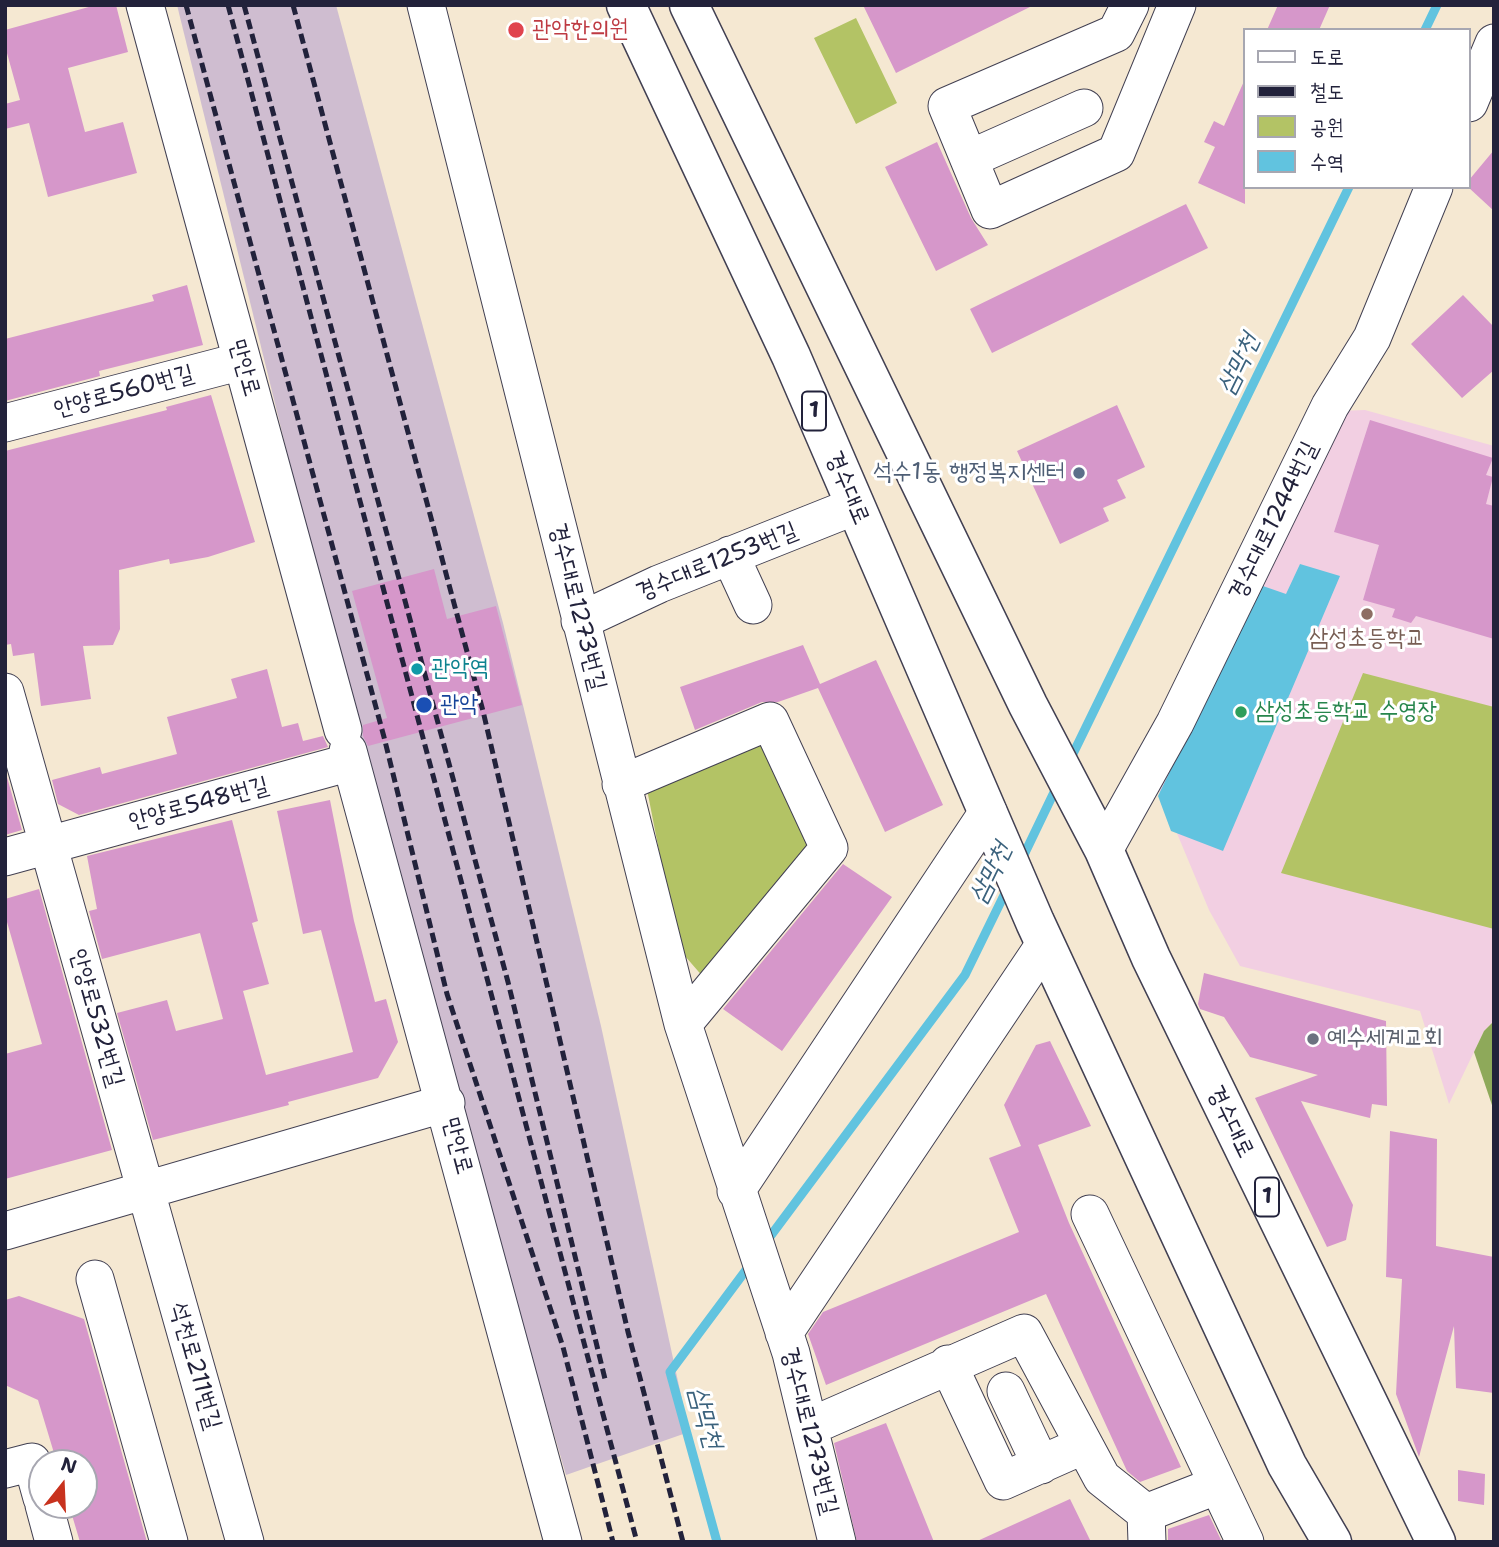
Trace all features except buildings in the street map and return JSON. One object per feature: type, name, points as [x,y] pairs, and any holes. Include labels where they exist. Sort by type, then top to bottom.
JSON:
[{"type":"main road","name":"경수대로","points":[[626,5],[785,344],[990,816]]},
{"type":"main road","name":"1","points":[[689,5],[1028,705],[1104,850]]},
{"type":"main road","name":"1","points":[[990,816],[1040,933],[1287,1465],[1332,1542]]},
{"type":"main road","name":"경수대로","points":[[1104,850],[1151,958],[1436,1542]]},
{"type":"street","name":"만안로","points":[[145,5],[446,1103],[563,1542]]},
{"type":"street","name":"경수대로1273번길","points":[[426,5],[580,621],[633,779],[683,1024],[782,1327],[837,1542]]},
{"type":"street","points":[[1158,52],[1123,19],[947,106],[990,210],[1116,153],[1158,52],[1177,5]]},
{"type":"street","points":[[1471,98],[1494,43]]},
{"type":"street","points":[[969,159],[1084,108]]},
{"type":"street","name":"경수대로1244번길","points":[[1104,850],[1175,723],[1330,406],[1372,338],[1433,189]]},
{"type":"street","name":"안양로560번길","points":[[5,423],[242,361]]},
{"type":"street","name":"경수대로1253번길","points":[[580,621],[730,555],[855,506]]},
{"type":"street","points":[[730,555],[753,605]]},
{"type":"street","points":[[5,692],[47,846]]},
{"type":"street","points":[[678,947],[633,779],[770,721],[829,848],[683,1024]]},
{"type":"street","name":"안양로548번길","points":[[5,857],[47,846],[348,748]]},
{"type":"street","points":[[738,1198],[990,816]]},
{"type":"street","name":"안양로532번길","points":[[47,846],[145,1191]]},
{"type":"street","points":[[782,1327],[1040,933]]},
{"type":"street","points":[[5,1231],[446,1103]]},
{"type":"street","name":"석천로211번길","points":[[145,1191],[245,1542]]},
{"type":"street","points":[[1090,1214],[1245,1542]]},
{"type":"street","points":[[95,1279],[169,1542]]},
{"type":"street","points":[[809,1427],[1024,1332],[1102,1478],[1147,1527],[1217,1485]]},
{"type":"street","points":[[948,1364],[1003,1481],[1084,1445]]},
{"type":"street","points":[[1006,1391],[1041,1465]]},
{"type":"street","points":[[5,1469],[28,1463]]},
{"type":"street","points":[[48,1519],[54,1542]]},
{"type":"shaded area","points":[[177,5],[336,5],[503,623],[601,1026],[689,1432],[566,1475],[386,855]]},
{"type":"shaded area","name":"삼성초등학교","points":[[1365,410],[1494,446],[1494,1021],[1484,1031],[1449,1104],[1420,1011],[1240,966],[1209,910],[1156,783],[1340,411]]},
{"type":"green space","points":[[856,18],[897,103],[856,124],[814,38]]},
{"type":"green space","points":[[1363,673],[1494,707],[1494,929],[1281,873]]},
{"type":"green space","points":[[770,721],[829,848],[711,986],[678,948],[644,774]]},
{"type":"green space","points":[[1494,1021],[1494,1111],[1474,1052],[1484,1031]]},
{"type":"water","name":"삼성초등학교 수영장","points":[[1300,564],[1340,576],[1223,851],[1171,831],[1158,796],[1260,585],[1286,594]]},
{"type":"waterway","name":"삼막천","points":[[1426,28],[1437,5]]},
{"type":"waterway","name":"삼막천","points":[[1069,762],[1348,189]]},
{"type":"waterway","name":"삼막천","points":[[1022,859],[1058,784]]},
{"type":"waterway","name":"삼막천","points":[[766,1242],[965,975],[1008,887]]},
{"type":"waterway","name":"삼막천","points":[[717,1542],[670,1372],[752,1262]]},
{"type":"railway","points":[[186,5],[384,737],[447,994],[563,1347],[613,1542]]},
{"type":"railway","points":[[228,5],[637,1542]]},
{"type":"railway","points":[[244,5],[508,982],[606,1383]]},
{"type":"railway","points":[[293,5],[483,711],[628,1332],[683,1542]]},
{"type":"place","name":"관악한의원","points":[[516,30]]},
{"type":"place","name":"석수1동 행정복지센터","points":[[1079,473]]},
{"type":"place","name":"삼성초등학교","points":[[1367,614]]},
{"type":"place","name":"관악역","points":[[417,669]]},
{"type":"place","name":"관악","points":[[424,705]]},
{"type":"place","name":"삼성초등학교 수영장","points":[[1241,712]]},
{"type":"place","name":"예수세계교회","points":[[1313,1039]]}]
